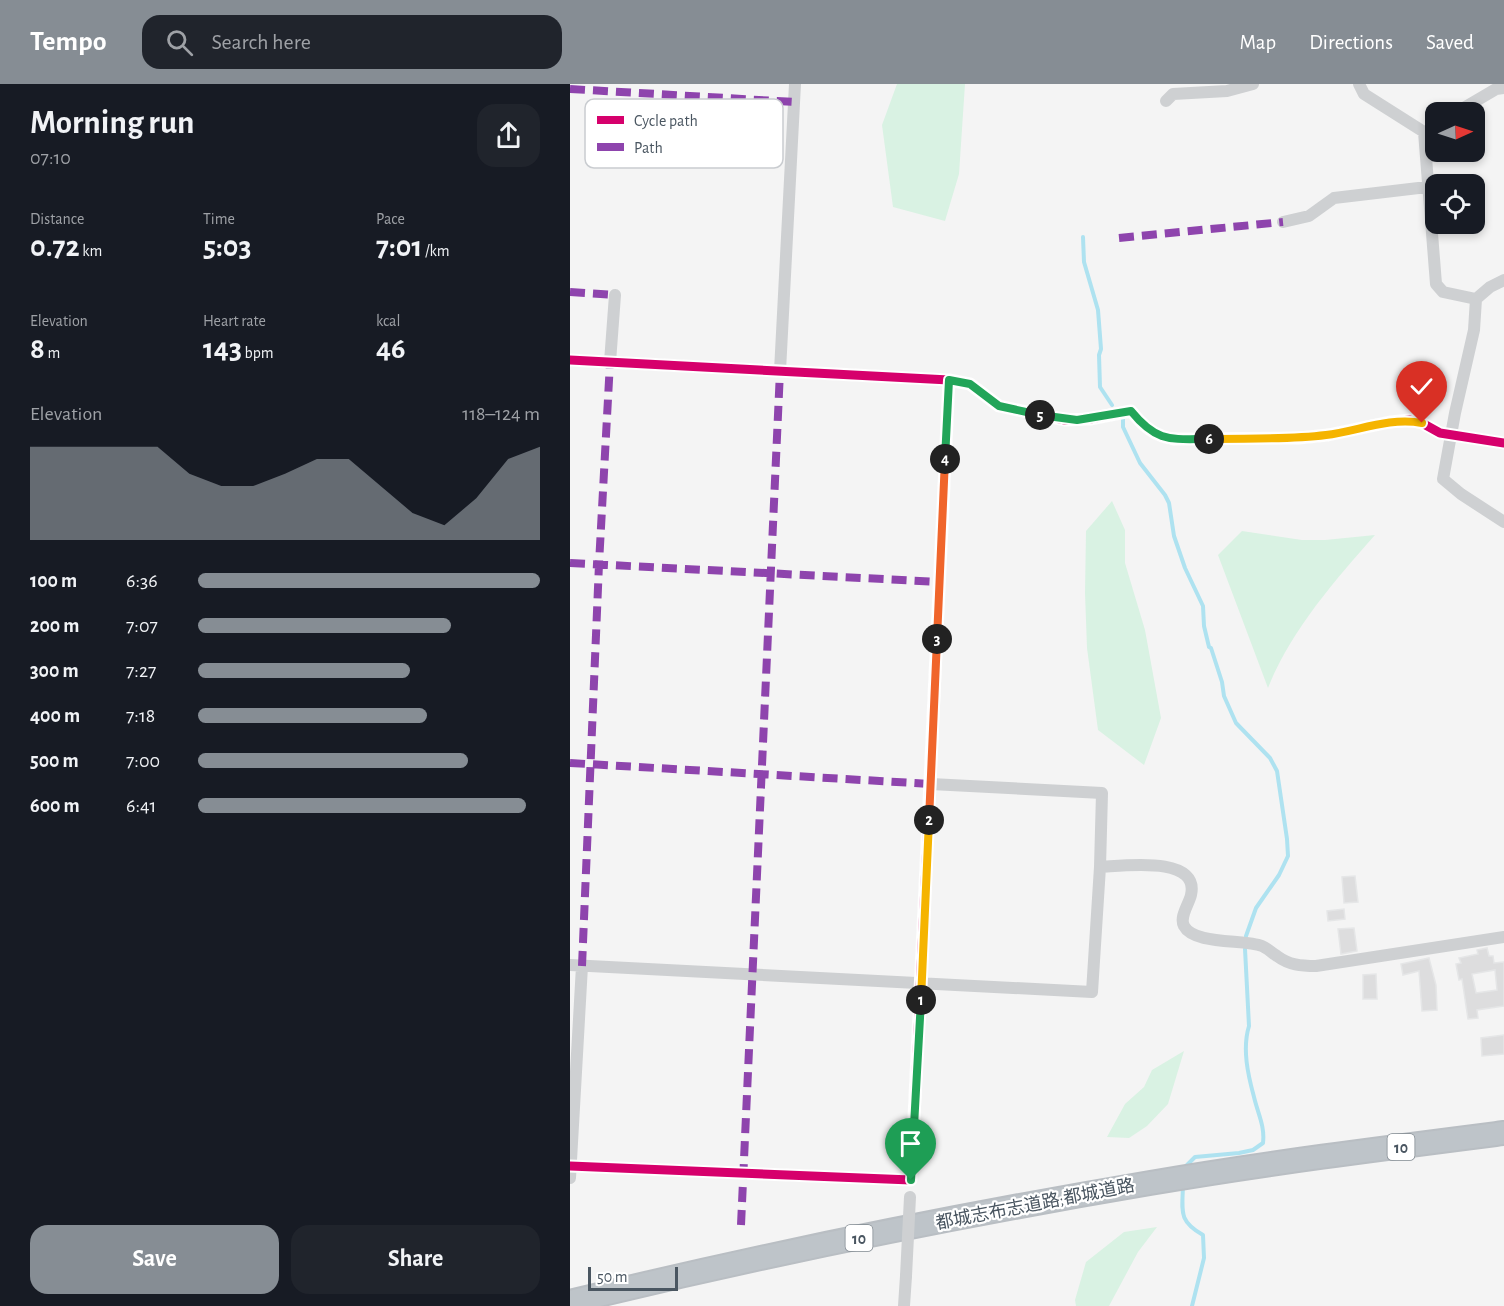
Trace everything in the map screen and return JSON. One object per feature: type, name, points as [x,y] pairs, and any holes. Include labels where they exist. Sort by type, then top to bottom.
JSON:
[{"type":"highway","name":"都城志布志道路;都城道路","points":[[570,1302],[808,1247],[1149,1183],[1298,1160],[1504,1133]]},
{"type":"street","points":[[780,371],[795,84]]},
{"type":"street","points":[[1166,101],[1173,94],[1227,91],[1253,84]]},
{"type":"street","points":[[1359,84],[1365,94],[1424,132],[1426,174]]},
{"type":"street","points":[[1473,102],[1496,89],[1504,88]]},
{"type":"street","points":[[1283,222],[1309,216],[1334,198],[1425,187]]},
{"type":"street","points":[[1431,234],[1436,284],[1443,292],[1476,299]]},
{"type":"street","points":[[1504,280],[1490,287],[1476,299],[1474,330],[1443,478],[1461,494],[1504,522]]},
{"type":"street","points":[[610,362],[615,295]]},
{"type":"street","points":[[570,360],[949,380],[970,384],[999,406],[1057,419],[1090,419],[1131,411],[1144,427],[1162,437],[1174,439],[1299,438],[1410,420],[1422,423],[1440,433],[1504,443]]},
{"type":"street","points":[[904,1306],[922,982],[949,380]]},
{"type":"street","points":[[570,1178],[576,966],[1092,992],[1102,793],[931,784]]},
{"type":"street","points":[[1100,867],[1161,865],[1178,869],[1188,878],[1192,888],[1183,919],[1183,925],[1189,932],[1202,938],[1263,946],[1277,957],[1297,966],[1316,966],[1504,937]]},
{"type":"street","points":[[570,1166],[911,1180]]},
{"type":"green space","points":[[897,84],[965,84],[959,174],[945,221],[893,207],[882,125]]},
{"type":"green space","points":[[1112,501],[1125,530],[1125,563],[1145,630],[1161,718],[1144,765],[1098,730],[1087,648],[1086,531]]},
{"type":"green space","points":[[1242,531],[1302,540],[1375,535],[1329,588],[1301,627],[1277,667],[1268,688],[1218,555]]},
{"type":"green space","points":[[1184,1051],[1168,1104],[1147,1126],[1129,1138],[1107,1137],[1125,1104],[1144,1087],[1152,1070]]},
{"type":"green space","points":[[1157,1227],[1138,1252],[1109,1306],[1076,1306],[1075,1300],[1086,1262],[1124,1232]]},
{"type":"building","points":[[1355,876],[1358,902],[1344,903],[1342,877]]},
{"type":"building","points":[[1344,909],[1345,919],[1328,921],[1327,911]]},
{"type":"building","points":[[1354,928],[1357,951],[1341,954],[1338,929]]},
{"type":"building","points":[[1487,948],[1489,956],[1493,956],[1494,963],[1504,962],[1504,1006],[1477,1010],[1478,1018],[1468,1019],[1462,979],[1459,980],[1456,964],[1461,963],[1459,958],[1478,954],[1477,950]],"holes":[[[1495,970],[1497,990],[1476,993],[1472,974]]]},
{"type":"building","points":[[1429,958],[1436,985],[1437,1010],[1422,1011],[1419,971],[1403,975],[1401,964]]},
{"type":"building","points":[[1376,974],[1377,999],[1363,999],[1363,975]]},
{"type":"building","points":[[1504,1035],[1504,1054],[1482,1056],[1481,1038]]},
{"type":"waterway","points":[[1083,237],[1084,262],[1098,310],[1101,349],[1099,355],[1100,387],[1112,405]]},
{"type":"waterway","points":[[1123,418],[1123,427],[1140,463],[1169,503],[1174,536],[1185,568],[1203,606],[1204,626],[1222,682],[1224,696],[1236,723],[1270,758],[1277,771],[1288,856],[1279,875],[1256,908],[1246,936]]},
{"type":"waterway","points":[[1185,1170],[1195,1157],[1239,1153],[1253,1150],[1263,1143],[1262,1125],[1247,1062],[1246,1044],[1249,1026],[1245,949]]},
{"type":"waterway","points":[[1183,1186],[1182,1203],[1186,1220],[1203,1235],[1204,1258],[1192,1306]]},
{"type":"marked path","points":[[570,89],[742,99]]},
{"type":"marked path","points":[[783,101],[794,102]]},
{"type":"marked path","points":[[1119,238],[1283,222]]},
{"type":"marked path","points":[[570,292],[615,295]]},
{"type":"marked path","points":[[582,966],[610,362]]},
{"type":"marked path","points":[[741,1225],[780,371]]},
{"type":"marked path","points":[[570,563],[940,582]]},
{"type":"marked path","points":[[570,763],[931,784]]},
{"type":"cycle path","points":[[570,360],[949,380],[970,384],[999,406],[1065,420],[1090,419],[1131,411],[1150,430],[1174,439],[1299,438],[1410,420],[1422,423],[1440,433],[1504,443]]},
{"type":"cycle path","points":[[570,1166],[911,1180],[949,380]]},
{"type":"route","points":[[911,1180],[949,380],[970,384],[999,406],[1065,420],[1090,419],[1131,411],[1144,427],[1162,437],[1174,439],[1299,438],[1328,435],[1398,421],[1410,420],[1422,423]]}]
